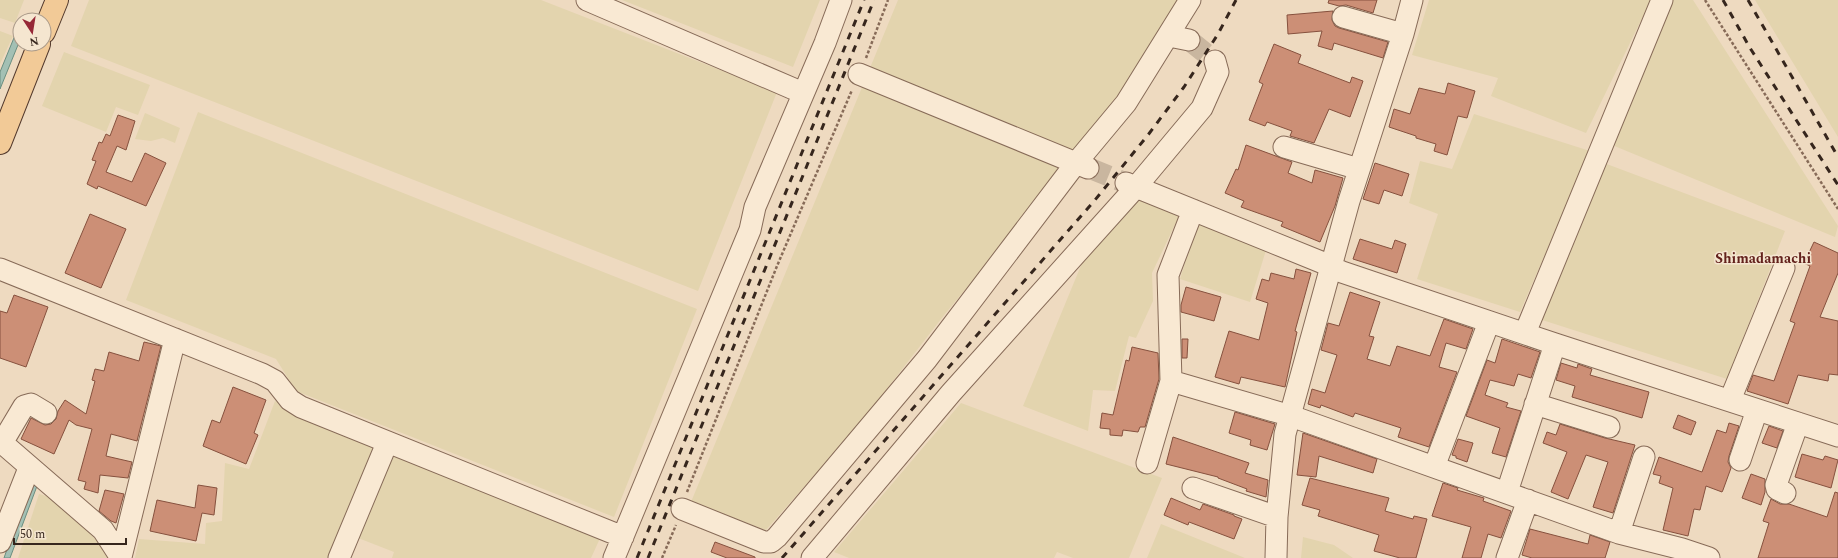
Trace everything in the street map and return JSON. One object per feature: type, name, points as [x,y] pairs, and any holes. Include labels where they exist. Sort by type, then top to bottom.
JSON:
[{"type":"main road","points":[[52,12],[57,0]]},
{"type":"main road","points":[[0,143],[36,52]]},
{"type":"street","points":[[587,0],[803,94]]},
{"type":"street","points":[[614,558],[750,230],[755,207],[841,0]]},
{"type":"street","points":[[682,509],[764,542],[771,542],[777,537],[927,359],[1083,165],[1126,103],[1179,38],[1190,0]]},
{"type":"street","points":[[1276,558],[1277,517],[1285,434],[1359,170],[1403,34],[1412,0]]},
{"type":"street","points":[[1525,333],[1662,0]]},
{"type":"street","points":[[1343,17],[1403,34]]},
{"type":"street","points":[[812,558],[951,393],[1131,185],[1202,108],[1218,72],[1215,61]]},
{"type":"street","points":[[859,74],[1083,165]]},
{"type":"street","points":[[1284,147],[1359,170]]},
{"type":"street","points":[[1131,185],[1321,262],[1331,268],[1555,344],[1838,436]]},
{"type":"street","points":[[1147,463],[1171,381],[1168,275],[1193,210]]},
{"type":"street","points":[[1730,400],[1784,268]]},
{"type":"street","points":[[0,269],[262,374],[275,381],[290,400],[301,407],[623,537]]},
{"type":"street","points":[[1434,467],[1489,322]]},
{"type":"street","points":[[121,558],[175,339]]},
{"type":"street","points":[[1507,492],[1555,344]]},
{"type":"street","points":[[1171,381],[1291,416],[1619,533],[1682,548],[1709,558]]},
{"type":"street","points":[[46,413],[31,404],[24,406],[1,442],[29,468],[103,530],[121,558]]},
{"type":"street","points":[[1535,404],[1609,427]]},
{"type":"street","points":[[1740,460],[1757,410]]},
{"type":"street","points":[[1785,493],[1777,490],[1776,485],[1798,423]]},
{"type":"street","points":[[339,558],[388,443]]},
{"type":"street","points":[[1619,533],[1644,457]]},
{"type":"street","points":[[0,542],[29,468]]},
{"type":"street","points":[[1193,488],[1277,517]]},
{"type":"street","points":[[1507,558],[1528,500]]},
{"type":"path","points":[[662,558],[777,266],[859,74],[888,0]]},
{"type":"path","points":[[1705,0],[1838,209]]},
{"type":"shaded area","points":[[0,0],[24,0],[19,12],[12,12],[12,22],[0,18]]},
{"type":"shaded area","points":[[89,0],[541,0],[777,92],[698,291],[71,46]]},
{"type":"shaded area","points":[[622,0],[820,0],[793,67]]},
{"type":"shaded area","points":[[898,0],[1183,0],[1094,134],[945,314],[858,426],[766,530],[691,502]]},
{"type":"shaded area","points":[[1429,0],[1651,0],[1586,133],[1491,96],[1498,78],[1412,55]]},
{"type":"shaded area","points":[[1671,0],[1693,0],[1838,226],[1835,237],[1612,145]]},
{"type":"shaded area","points":[[1755,0],[1838,0],[1838,137]]},
{"type":"shaded area","points":[[0,31],[12,36],[12,38],[0,64]]},
{"type":"shaded area","points":[[12,43],[12,52],[15,52],[0,89],[0,72]]},
{"type":"shaded area","points":[[64,52],[150,85],[138,115],[116,107],[106,132],[42,106]]},
{"type":"shaded area","points":[[198,112],[697,309],[614,517],[296,391],[276,359],[126,300]]},
{"type":"shaded area","points":[[145,113],[180,128],[175,143],[163,138],[151,141],[135,139]]},
{"type":"shaded area","points":[[1474,114],[1590,151],[1520,312],[1417,279],[1438,214],[1409,203],[1420,161],[1452,169]]},
{"type":"shaded area","points":[[1604,163],[1785,231],[1727,379],[1539,319]]},
{"type":"shaded area","points":[[1138,197],[1181,212],[1152,273],[1153,301],[1136,338],[1129,336],[1115,391],[1093,390],[1088,431],[1023,406],[1082,263]]},
{"type":"shaded area","points":[[1198,220],[1267,247],[1250,302],[1180,279]]},
{"type":"shaded area","points":[[275,401],[380,443],[333,558],[135,558],[139,539],[205,544],[206,523],[222,521],[225,463],[249,469]]},
{"type":"shaded area","points":[[961,403],[1162,478],[1129,558],[1073,558],[1057,552],[1054,558],[849,558],[834,552]]},
{"type":"shaded area","points":[[390,447],[602,534],[591,558],[392,558],[394,552],[353,536]]},
{"type":"shaded area","points":[[31,480],[37,486],[10,558],[4,558]]},
{"type":"shaded area","points":[[39,494],[61,500],[112,558],[18,558]]},
{"type":"shaded area","points":[[1161,524],[1245,558],[1147,558]]},
{"type":"shaded area","points":[[1303,537],[1334,545],[1353,558],[1301,558]]},
{"type":"building","points":[[1329,0],[1377,0],[1373,13],[1346,5],[1339,6],[1328,3]]},
{"type":"building","points":[[1333,11],[1332,20],[1335,26],[1388,42],[1383,58],[1334,43],[1332,50],[1318,46],[1322,31],[1288,34],[1287,15]]},
{"type":"building","points":[[1274,44],[1301,55],[1298,63],[1350,83],[1352,77],[1363,81],[1350,117],[1329,109],[1314,143],[1290,136],[1292,131],[1267,122],[1265,126],[1249,120],[1263,84],[1259,82]]},
{"type":"building","points":[[1448,83],[1475,91],[1467,118],[1458,116],[1447,155],[1434,151],[1436,144],[1389,127],[1394,109],[1410,114],[1419,88],[1445,94]]},
{"type":"building","points":[[118,115],[135,121],[126,150],[117,146],[106,172],[132,182],[145,153],[166,163],[146,206],[98,186],[97,189],[87,184],[96,161],[92,160],[99,142],[102,143],[106,134],[110,136]]},
{"type":"building","points":[[1246,145],[1292,162],[1288,173],[1312,183],[1315,170],[1343,178],[1335,206],[1320,242],[1281,226],[1283,222],[1241,207],[1244,201],[1225,193],[1236,169],[1238,170]]},
{"type":"building","points":[[1375,163],[1409,174],[1402,196],[1384,190],[1379,204],[1363,199]]},
{"type":"building","points":[[90,214],[126,229],[101,288],[65,273]]},
{"type":"building","points":[[1360,239],[1392,249],[1395,240],[1406,244],[1397,273],[1353,259]]},
{"type":"building","points":[[1814,242],[1838,253],[1838,273],[1820,317],[1838,321],[1838,375],[1829,374],[1828,381],[1798,375],[1788,404],[1747,391],[1753,375],[1774,381],[1795,323],[1790,321],[1810,266],[1804,263]]},
{"type":"building","points":[[1296,269],[1311,273],[1295,331],[1297,332],[1285,387],[1241,377],[1239,384],[1215,377],[1229,331],[1259,340],[1268,303],[1256,299],[1262,279],[1269,281],[1271,273],[1294,279]]},
{"type":"building","points":[[1186,287],[1221,297],[1214,321],[1181,312],[1181,305]]},
{"type":"building","points":[[1350,292],[1380,302],[1369,336],[1374,337],[1367,359],[1390,366],[1397,346],[1430,356],[1444,319],[1473,329],[1466,349],[1446,343],[1439,367],[1457,372],[1429,447],[1398,437],[1401,428],[1355,413],[1353,417],[1321,405],[1320,408],[1308,404],[1312,389],[1325,393],[1337,355],[1321,350],[1328,323],[1339,326]]},
{"type":"building","points":[[14,295],[48,307],[26,367],[0,358],[0,311],[7,313]]},
{"type":"building","points":[[1182,339],[1188,339],[1187,358],[1182,358]]},
{"type":"building","points":[[1502,339],[1540,352],[1531,378],[1518,374],[1514,386],[1490,380],[1485,395],[1508,403],[1506,407],[1521,411],[1506,457],[1492,453],[1500,428],[1466,416],[1487,360],[1495,363]]},
{"type":"building","points":[[144,342],[161,346],[137,441],[111,434],[106,456],[132,462],[128,478],[100,475],[98,493],[84,489],[86,482],[78,480],[92,429],[76,425],[69,420],[54,454],[21,439],[31,418],[45,425],[51,424],[56,419],[58,411],[65,400],[86,414],[95,381],[92,380],[95,369],[104,371],[109,352],[139,361]]},
{"type":"building","points":[[1132,347],[1158,353],[1159,379],[1145,427],[1140,427],[1138,432],[1123,430],[1122,436],[1110,435],[1110,429],[1100,428],[1102,413],[1113,415],[1126,360],[1129,361]]},
{"type":"building","points":[[1561,363],[1577,368],[1578,364],[1592,369],[1590,375],[1649,392],[1642,418],[1572,397],[1575,386],[1556,380]]},
{"type":"building","points":[[233,387],[266,400],[254,433],[258,435],[246,464],[203,446],[212,420],[220,423]]},
{"type":"building","points":[[1235,412],[1275,424],[1267,450],[1250,445],[1251,440],[1229,433]]},
{"type":"building","points":[[1678,415],[1696,422],[1691,435],[1673,428]]},
{"type":"building","points":[[1729,423],[1739,426],[1729,456],[1728,462],[1731,468],[1722,492],[1706,486],[1700,510],[1694,509],[1688,536],[1663,530],[1673,488],[1659,483],[1661,476],[1653,474],[1659,457],[1702,472],[1717,430],[1726,433]]},
{"type":"building","points":[[1560,424],[1605,438],[1635,445],[1613,513],[1593,507],[1608,462],[1586,455],[1568,499],[1551,492],[1567,452],[1543,443],[1547,432],[1556,435]]},
{"type":"building","points":[[1769,426],[1783,431],[1777,448],[1762,443]]},
{"type":"building","points":[[1303,433],[1377,459],[1373,473],[1319,456],[1316,477],[1297,475]]},
{"type":"building","points":[[1173,437],[1249,463],[1245,473],[1268,480],[1266,497],[1246,491],[1247,489],[1218,477],[1166,464]]},
{"type":"building","points":[[1458,439],[1473,443],[1467,462],[1452,455]]},
{"type":"building","points":[[1802,454],[1823,460],[1825,456],[1838,460],[1831,488],[1795,477]]},
{"type":"building","points":[[1751,474],[1765,479],[1765,492],[1761,505],[1742,498]]},
{"type":"building","points":[[1310,478],[1389,498],[1385,511],[1413,519],[1414,516],[1427,519],[1416,558],[1400,558],[1374,551],[1379,535],[1318,516],[1320,510],[1302,505]]},
{"type":"building","points":[[1443,483],[1458,488],[1457,490],[1484,498],[1483,501],[1511,511],[1501,538],[1488,534],[1481,558],[1462,558],[1471,527],[1432,516]]},
{"type":"building","points":[[198,485],[217,488],[214,515],[202,513],[196,541],[150,531],[157,500],[195,508]]},
{"type":"building","points":[[105,490],[124,494],[116,523],[111,521],[99,511]]},
{"type":"building","points":[[1835,492],[1838,493],[1838,558],[1758,558],[1769,523],[1763,521],[1771,499],[1780,504],[1789,504],[1827,517]]},
{"type":"building","points":[[1171,498],[1200,510],[1203,504],[1242,519],[1234,539],[1189,522],[1188,525],[1164,515]]},
{"type":"building","points":[[1530,529],[1588,544],[1590,535],[1610,542],[1605,558],[1532,558],[1522,555]]},
{"type":"building","points":[[715,542],[755,558],[727,558],[711,552]]},
{"type":"tunnel","points":[[1189,40],[1215,61]]},
{"type":"tunnel","points":[[1089,168],[1126,183]]},
{"type":"railway","points":[[637,558],[864,0]]},
{"type":"railway","points":[[648,558],[874,0]]},
{"type":"railway","points":[[782,558],[1095,200],[1148,135],[1184,87],[1218,34],[1236,0]]},
{"type":"railway","points":[[1723,0],[1750,48],[1838,185]]},
{"type":"railway","points":[[1748,0],[1838,157]]},
{"type":"district","name":"Shimadamachi","points":[[1763,258]]}]
